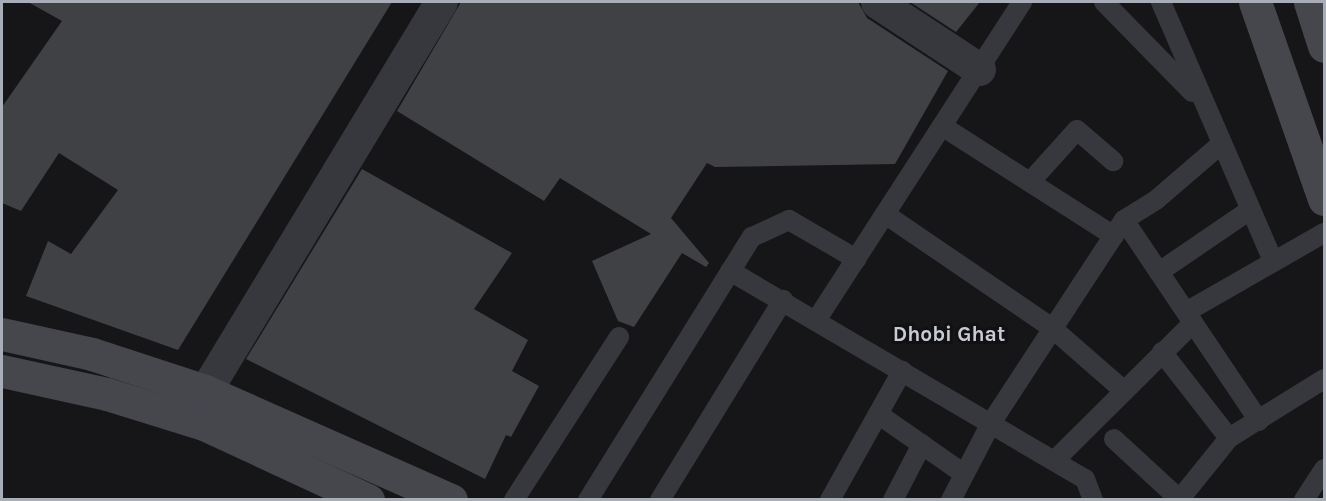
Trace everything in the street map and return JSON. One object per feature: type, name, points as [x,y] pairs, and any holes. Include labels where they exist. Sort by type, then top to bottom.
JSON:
[{"type":"main road","points":[[1255,2],[1324,199]]},
{"type":"main road","points":[[1310,2],[1324,46]]},
{"type":"main road","points":[[2,334],[92,354],[205,391],[451,500]]},
{"type":"main road","points":[[2,371],[107,394],[188,420],[257,446],[368,500]]},
{"type":"street","points":[[188,420],[441,2]]},
{"type":"street","points":[[877,2],[979,69]]},
{"type":"lane","points":[[817,320],[1022,2]]},
{"type":"lane","points":[[1104,2],[1200,99]]},
{"type":"lane","points":[[1161,2],[1200,99],[1273,261]]},
{"type":"lane","points":[[942,126],[1030,182],[1119,228],[1159,272],[1259,421]]},
{"type":"lane","points":[[1030,182],[1077,130],[1113,161]]},
{"type":"lane","points":[[951,500],[991,423],[1119,228],[1156,200],[1220,145]]},
{"type":"lane","points":[[1159,272],[1250,210]]},
{"type":"lane","points":[[885,214],[1052,328],[1122,389]]},
{"type":"lane","points":[[588,500],[752,237],[789,220],[856,259]]},
{"type":"lane","points":[[1054,461],[1122,389],[1162,352],[1190,317],[1273,261],[1324,233]]},
{"type":"lane","points":[[730,271],[1085,479],[1093,500]]},
{"type":"lane","points":[[660,500],[783,300]]},
{"type":"lane","points":[[514,500],[619,337]]},
{"type":"lane","points":[[1162,352],[1229,438]]},
{"type":"lane","points":[[830,500],[902,370]]},
{"type":"lane","points":[[1114,439],[1179,499],[1229,438],[1324,380]]},
{"type":"lane","points":[[878,414],[964,474]]},
{"type":"lane","points":[[893,500],[922,444]]},
{"type":"lane","points":[[1304,500],[1324,469]]},
{"type":"building","points":[[28,2],[392,2],[178,350],[26,296],[48,241],[71,254],[118,190],[59,153],[21,211],[2,203],[2,107],[62,21]]},
{"type":"building","points":[[461,2],[858,2],[867,18],[948,71],[895,164],[715,167],[707,163],[671,218],[709,263],[706,267],[682,253],[634,327],[618,321],[592,261],[651,234],[560,178],[544,201],[397,111]]},
{"type":"building","points":[[910,2],[980,2],[956,32]]},
{"type":"building","points":[[362,169],[512,253],[474,309],[528,340],[512,371],[539,386],[511,437],[506,435],[485,479],[246,359]]},
{"type":"district","name":"Dhobi Ghat","points":[[949,334]]}]
